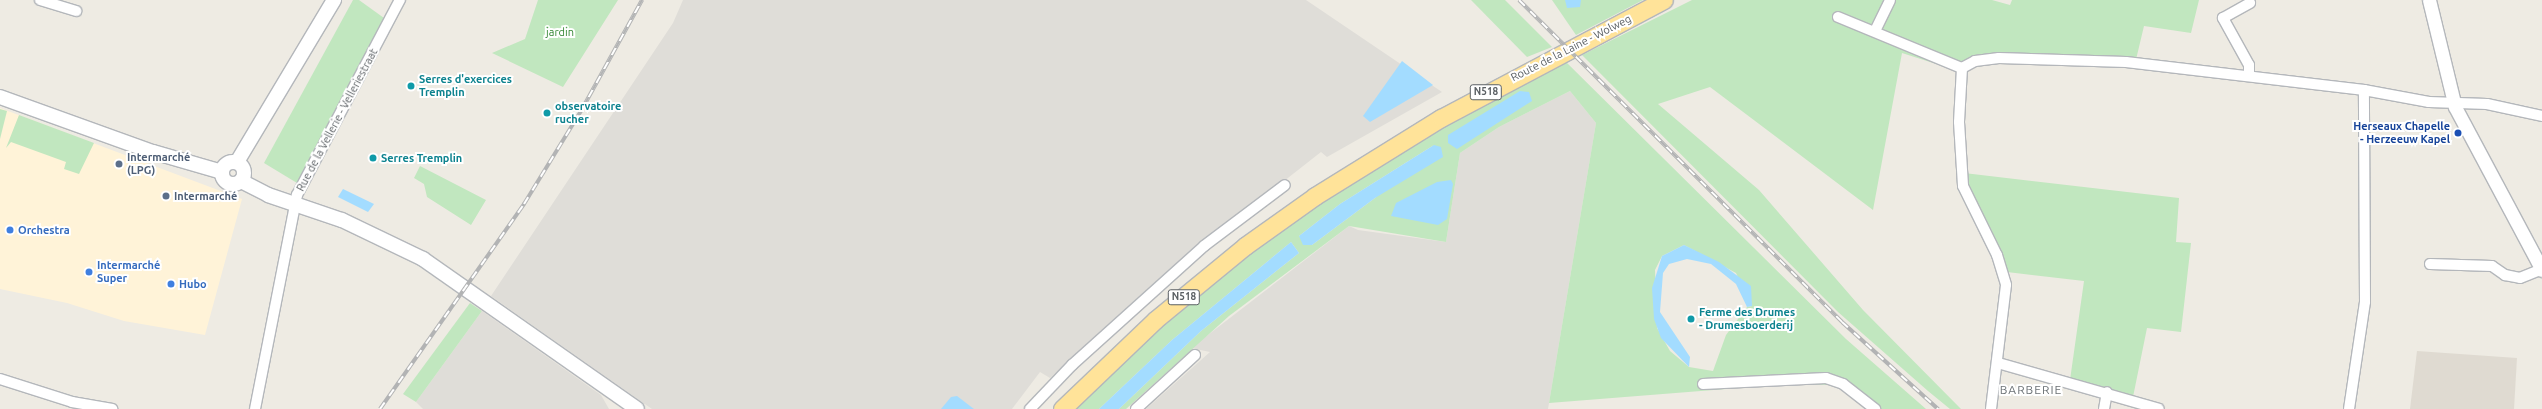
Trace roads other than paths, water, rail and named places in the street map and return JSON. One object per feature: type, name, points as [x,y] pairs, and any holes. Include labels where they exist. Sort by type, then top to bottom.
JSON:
[{"type":"highway","name":"Route de la Laine - Wolweg","points":[[1062,409],[1155,320],[1245,246],[1315,196],[1467,103],[1664,0]]},
{"type":"main road","points":[[237,162],[334,0]]},
{"type":"main road","points":[[0,98],[153,152],[222,172],[229,183],[241,181],[296,205],[342,220],[423,259],[629,407]]},
{"type":"main road","points":[[222,172],[227,163],[237,162]]},
{"type":"main road","points":[[237,162],[244,170],[241,181]]},
{"type":"street","points":[[40,0],[76,12]]},
{"type":"street","name":"Rue de la Vellerie - Velleriestraat","points":[[255,409],[297,195],[400,0]]},
{"type":"street","points":[[1875,31],[1890,0]]},
{"type":"street","points":[[2429,0],[2453,102],[2542,269],[2520,278],[2506,274],[2492,266],[2430,264]]},
{"type":"street","points":[[2249,75],[2249,65],[2223,18],[2250,3]]},
{"type":"street","points":[[1838,17],[1962,68]]},
{"type":"street","points":[[1962,68],[1975,61],[2000,58],[2126,62],[2249,75],[2364,90],[2429,102],[2453,102],[2502,106],[2542,116]]},
{"type":"street","points":[[1962,68],[1959,122],[1963,186],[1997,255],[2006,285],[1992,409]]},
{"type":"street","points":[[2349,409],[2364,302],[2364,90]]},
{"type":"street","points":[[1030,409],[1072,365],[1204,246],[1285,185]]},
{"type":"street","points":[[1136,409],[1195,355]]},
{"type":"street","points":[[1998,363],[2108,392],[2159,409]]},
{"type":"street","points":[[1703,384],[1826,378],[1843,384],[1875,409]]},
{"type":"street","points":[[0,379],[71,406],[112,409]]},
{"type":"street","points":[[2104,409],[2108,392]]},
{"type":"water","points":[[1565,0],[1581,0],[1580,7],[1567,8]]},
{"type":"water","points":[[1402,61],[1433,85],[1370,122],[1363,116]]},
{"type":"water","points":[[1520,91],[1529,92],[1532,101],[1457,149],[1448,143],[1448,135]]},
{"type":"water","points":[[1434,145],[1441,147],[1443,157],[1375,198],[1312,245],[1303,245],[1299,236],[1340,204]]},
{"type":"water","points":[[1451,180],[1453,184],[1447,219],[1438,225],[1391,216],[1396,203],[1437,182]]},
{"type":"water","points":[[343,189],[374,204],[368,212],[338,197]]},
{"type":"water","points":[[1291,242],[1299,253],[1201,331],[1119,409],[1099,409],[1172,340]]},
{"type":"water","points":[[1684,245],[1719,262],[1751,286],[1752,306],[1747,307],[1736,284],[1711,264],[1687,259],[1669,264],[1663,273],[1660,312],[1690,357],[1689,367],[1661,338],[1654,319],[1652,288],[1662,256]]},
{"type":"water","points":[[957,396],[974,409],[941,409],[951,397]]},
{"type":"railway","points":[[380,409],[524,204],[581,111],[642,0]]},
{"type":"railway","points":[[1519,0],[1842,322],[1938,409]]},
{"type":"place","name":"Serres d'exercices Tremplin","points":[[411,86]]},
{"type":"place","name":"observatoire rucher","points":[[547,113]]},
{"type":"place","name":"Herseaux Chapelle - Herzeeuw Kapel","points":[[2458,133]]},
{"type":"place","name":"Serres Tremplin","points":[[373,158]]},
{"type":"place","name":"Intermarché (LPG)","points":[[119,164]]},
{"type":"place","name":"Intermarché","points":[[166,196]]},
{"type":"place","name":"Orchestra","points":[[10,230]]},
{"type":"place","name":"Intermarché Super","points":[[89,272]]},
{"type":"place","name":"Hubo","points":[[171,284]]},
{"type":"place","name":"Ferme des Drumes - Drumesboerderij","points":[[1691,319]]},
{"type":"district","name":"BARBERIE","points":[[2031,390]]},
{"type":"park label","name":"jardin","points":[[560,32]]}]
